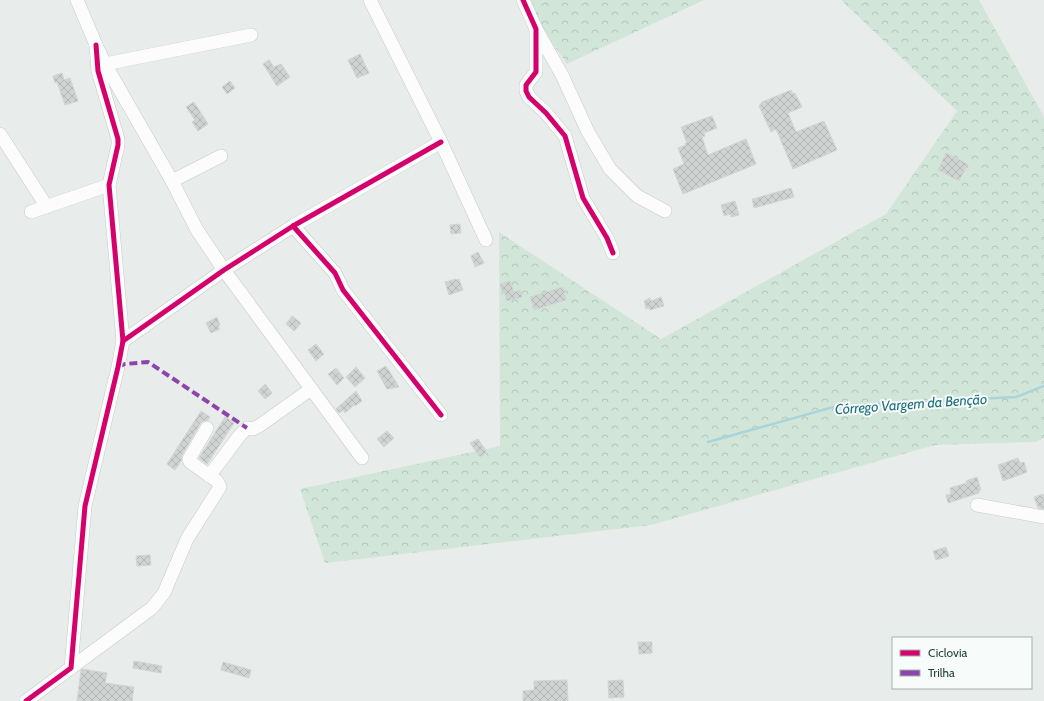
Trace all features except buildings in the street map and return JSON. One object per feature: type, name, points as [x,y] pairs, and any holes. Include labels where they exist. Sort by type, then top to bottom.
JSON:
[{"type":"street","points":[[77,0],[105,64],[172,181],[197,230],[224,270],[362,458]]},
{"type":"street","points":[[370,0],[441,142],[486,240]]},
{"type":"street","points":[[523,0],[536,29],[562,75],[588,132],[610,169],[637,196],[665,211]]},
{"type":"street","points":[[536,29],[536,72],[528,82],[526,90],[529,97],[546,113],[565,136],[583,198],[607,238],[613,253]]},
{"type":"street","points":[[105,64],[251,35]]},
{"type":"street","points":[[71,668],[85,506],[123,341],[109,185],[118,139],[98,71],[96,45]]},
{"type":"street","points":[[0,134],[47,207]]},
{"type":"street","points":[[123,341],[224,270],[293,226],[441,142]]},
{"type":"street","points":[[172,181],[221,156]]},
{"type":"street","points":[[31,212],[109,185]]},
{"type":"street","points":[[293,226],[335,273],[344,290],[441,415]]},
{"type":"street","points":[[209,476],[247,428],[253,429],[259,426],[311,389]]},
{"type":"street","points":[[26,701],[152,608],[164,593],[187,539],[220,487],[217,482],[190,462],[189,459],[207,428]]},
{"type":"street","points":[[977,505],[1044,516]]},
{"type":"green space","points":[[523,0],[704,0],[567,64]]},
{"type":"green space","points":[[841,0],[979,0],[1044,117],[1044,438],[1036,442],[935,445],[651,525],[325,563],[300,489],[500,446],[499,232],[661,339],[886,214],[957,111]]},
{"type":"waterway","name":"Córrego Vargem da Benção","points":[[708,442],[837,406],[1016,397],[1044,386]]},
{"type":"marked path","points":[[118,367],[125,364],[148,362],[247,428]]},
{"type":"cycle path","points":[[523,0],[536,29],[536,72],[526,85],[526,91],[529,97],[546,113],[565,136],[583,198],[607,238],[613,253]]},
{"type":"cycle path","points":[[26,701],[71,668],[85,506],[123,341],[109,185],[118,139],[98,71],[96,45]]},
{"type":"cycle path","points":[[123,341],[224,270],[293,226],[441,142]]},
{"type":"cycle path","points":[[293,226],[335,273],[343,290],[441,415]]}]
